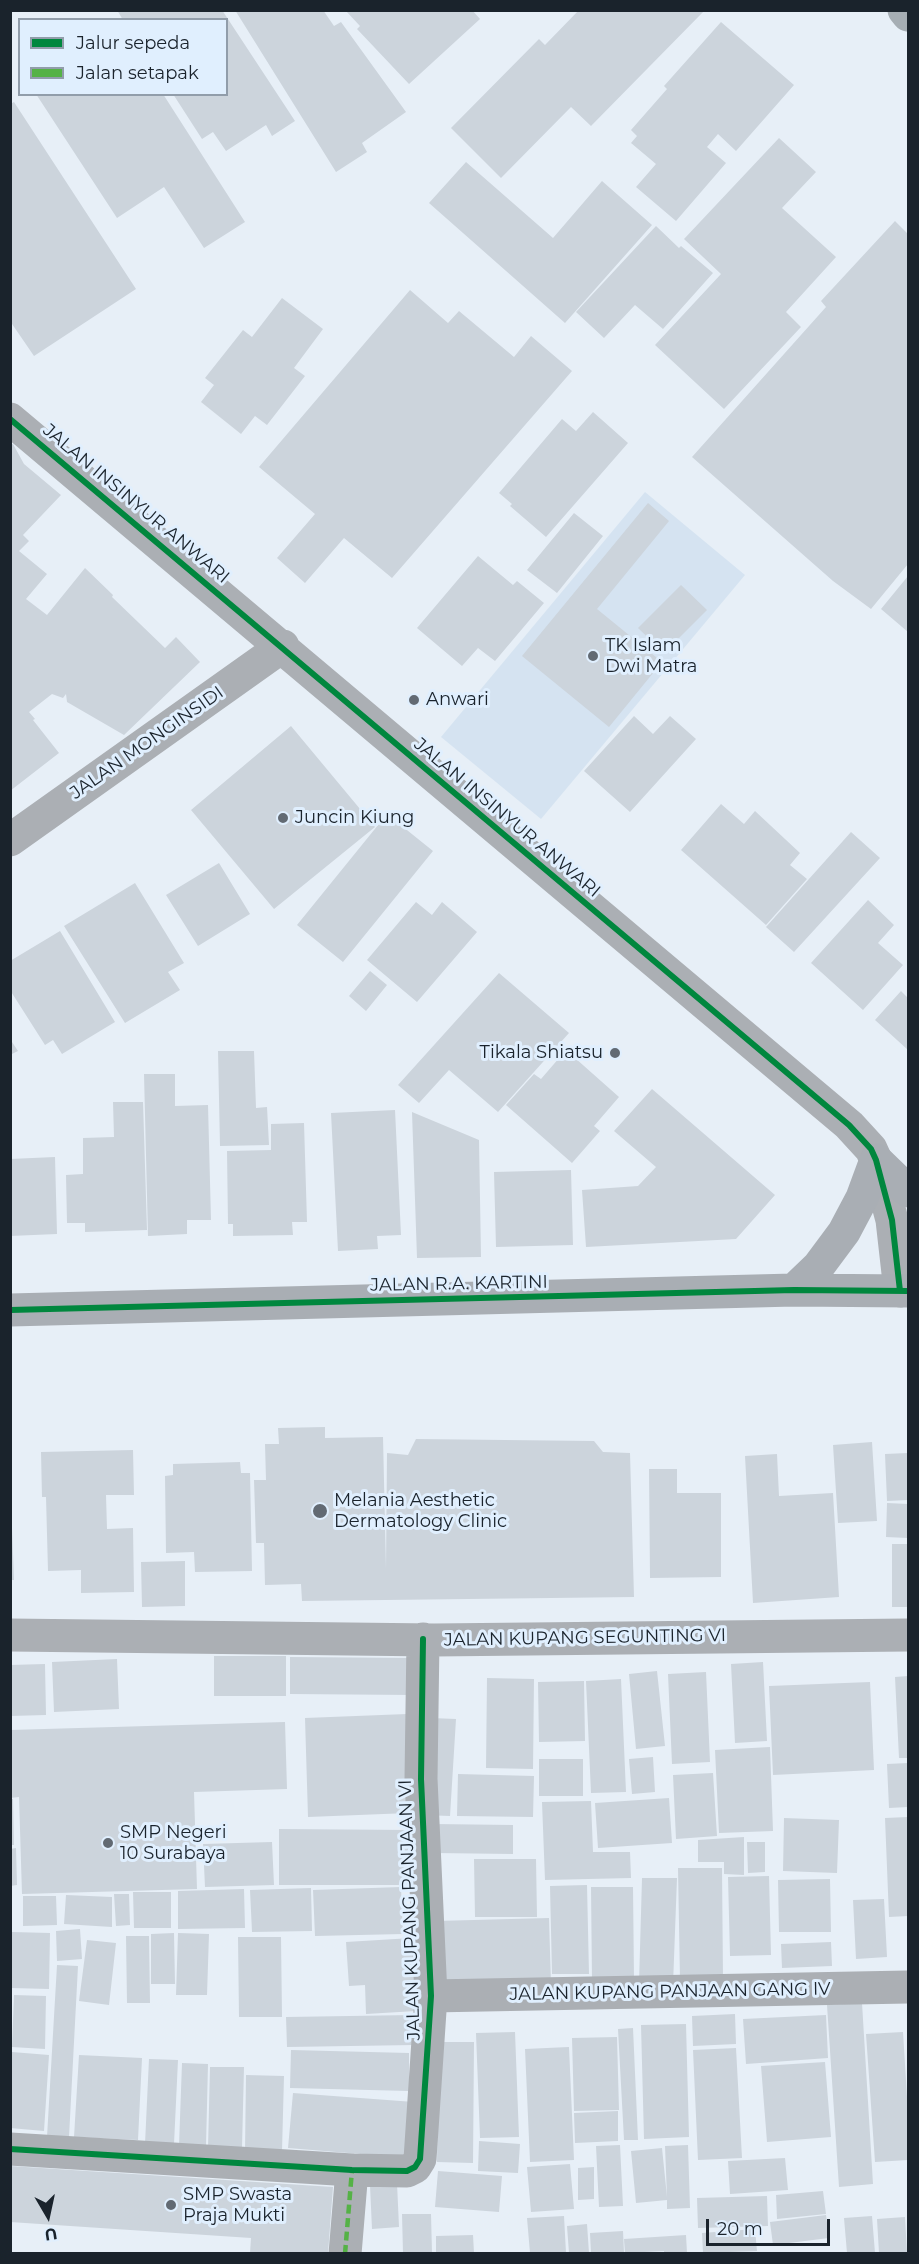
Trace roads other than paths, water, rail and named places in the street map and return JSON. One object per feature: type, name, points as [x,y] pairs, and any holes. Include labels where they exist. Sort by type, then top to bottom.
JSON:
[{"type":"highway","points":[[904,10],[909,15]]},
{"type":"street","name":"JALAN INSINYUR ANWARI","points":[[10,419],[283,646],[849,1125],[871,1149],[876,1160],[892,1220],[904,1291]]},
{"type":"street","name":"JALAN MONGINSIDI","points":[[10,840],[283,646]]},
{"type":"street","points":[[794,1290],[818,1267],[844,1232],[862,1198],[876,1160],[909,1191]]},
{"type":"street","name":"JALAN R.A. KARTINI","points":[[10,1310],[794,1290],[904,1291]]},
{"type":"street","name":"JALAN KUPANG SEGUNTING VI","points":[[10,1635],[423,1640],[909,1635]]},
{"type":"street","name":"JALAN KUPANG PANJAAN VI","points":[[10,2149],[352,2170],[406,2171],[415,2167],[420,2159],[430,1996],[421,1779],[423,1640]]},
{"type":"street","name":"JALAN KUPANG PANJAAN GANG IV","points":[[430,1996],[909,1987]]},
{"type":"street","points":[[345,2253],[352,2170]]},
{"type":"place","name":"TK Islam Dwi Matra","points":[[593,656]]},
{"type":"place","name":"Anwari","points":[[414,700]]},
{"type":"place","name":"Juncin Kiung","points":[[283,818]]},
{"type":"place","name":"Tikala Shiatsu","points":[[615,1053]]},
{"type":"place","name":"Melania Aesthetic Dermatology Clinic","points":[[320,1511]]},
{"type":"place","name":"SMP Negeri 10 Surabaya","points":[[108,1843]]},
{"type":"place","name":"SMP Swasta Praja Mukti","points":[[171,2205]]}]
